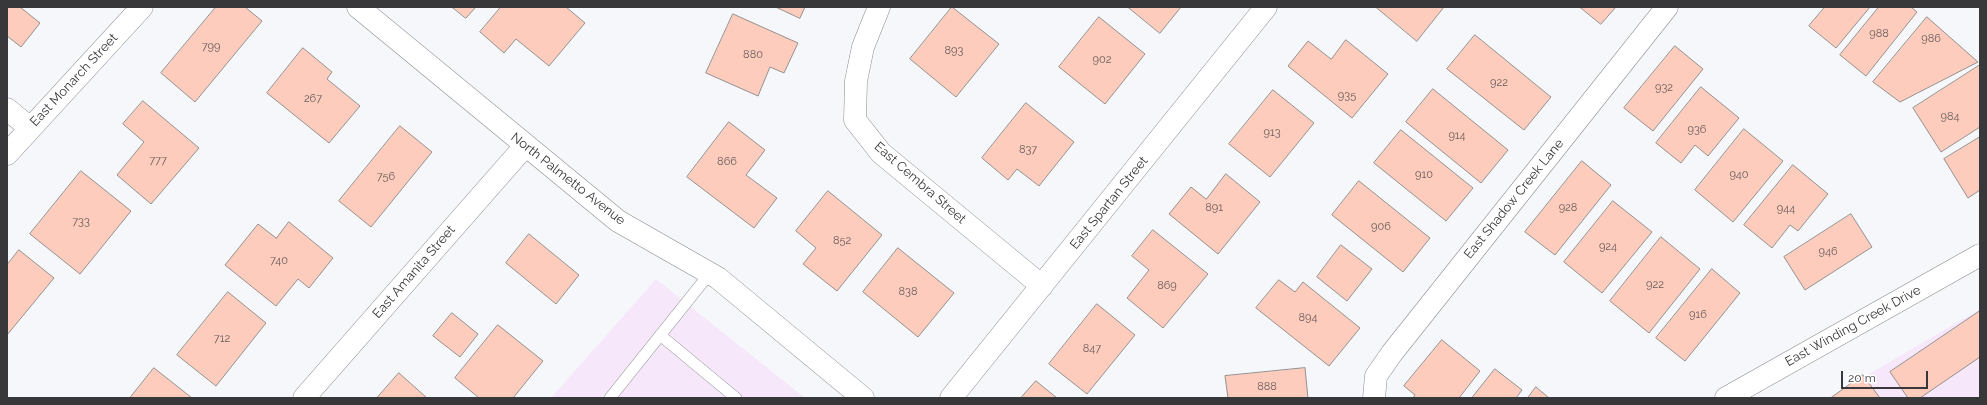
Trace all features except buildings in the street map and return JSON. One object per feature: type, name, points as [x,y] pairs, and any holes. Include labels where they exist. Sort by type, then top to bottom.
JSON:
[{"type":"street","name":"East Monarch Street","points":[[7,154],[142,7]]},
{"type":"street","name":"North Palmetto Avenue","points":[[358,7],[618,221],[718,278],[863,398]]},
{"type":"street","name":"East Cembra Street","points":[[879,7],[862,47],[856,81],[855,120],[881,153],[1042,286]]},
{"type":"street","name":"East Spartan Street","points":[[951,398],[1266,7]]},
{"type":"street","name":"East Shadow Creek Lane","points":[[1374,398],[1376,376],[1392,353],[1667,7]]},
{"type":"street","points":[[7,109],[30,128]]},
{"type":"street","name":"East Amanita Street","points":[[304,398],[525,146]]},
{"type":"street","name":"East Winding Creek Drive","points":[[1726,398],[1980,255]]},
{"type":"lane","points":[[610,398],[710,273]]},
{"type":"lane","points":[[660,335],[736,398]]},
{"type":"shaded area","points":[[656,279],[805,398],[551,398]]},
{"type":"shaded area","points":[[1980,309],[1980,398],[1828,398]]}]
